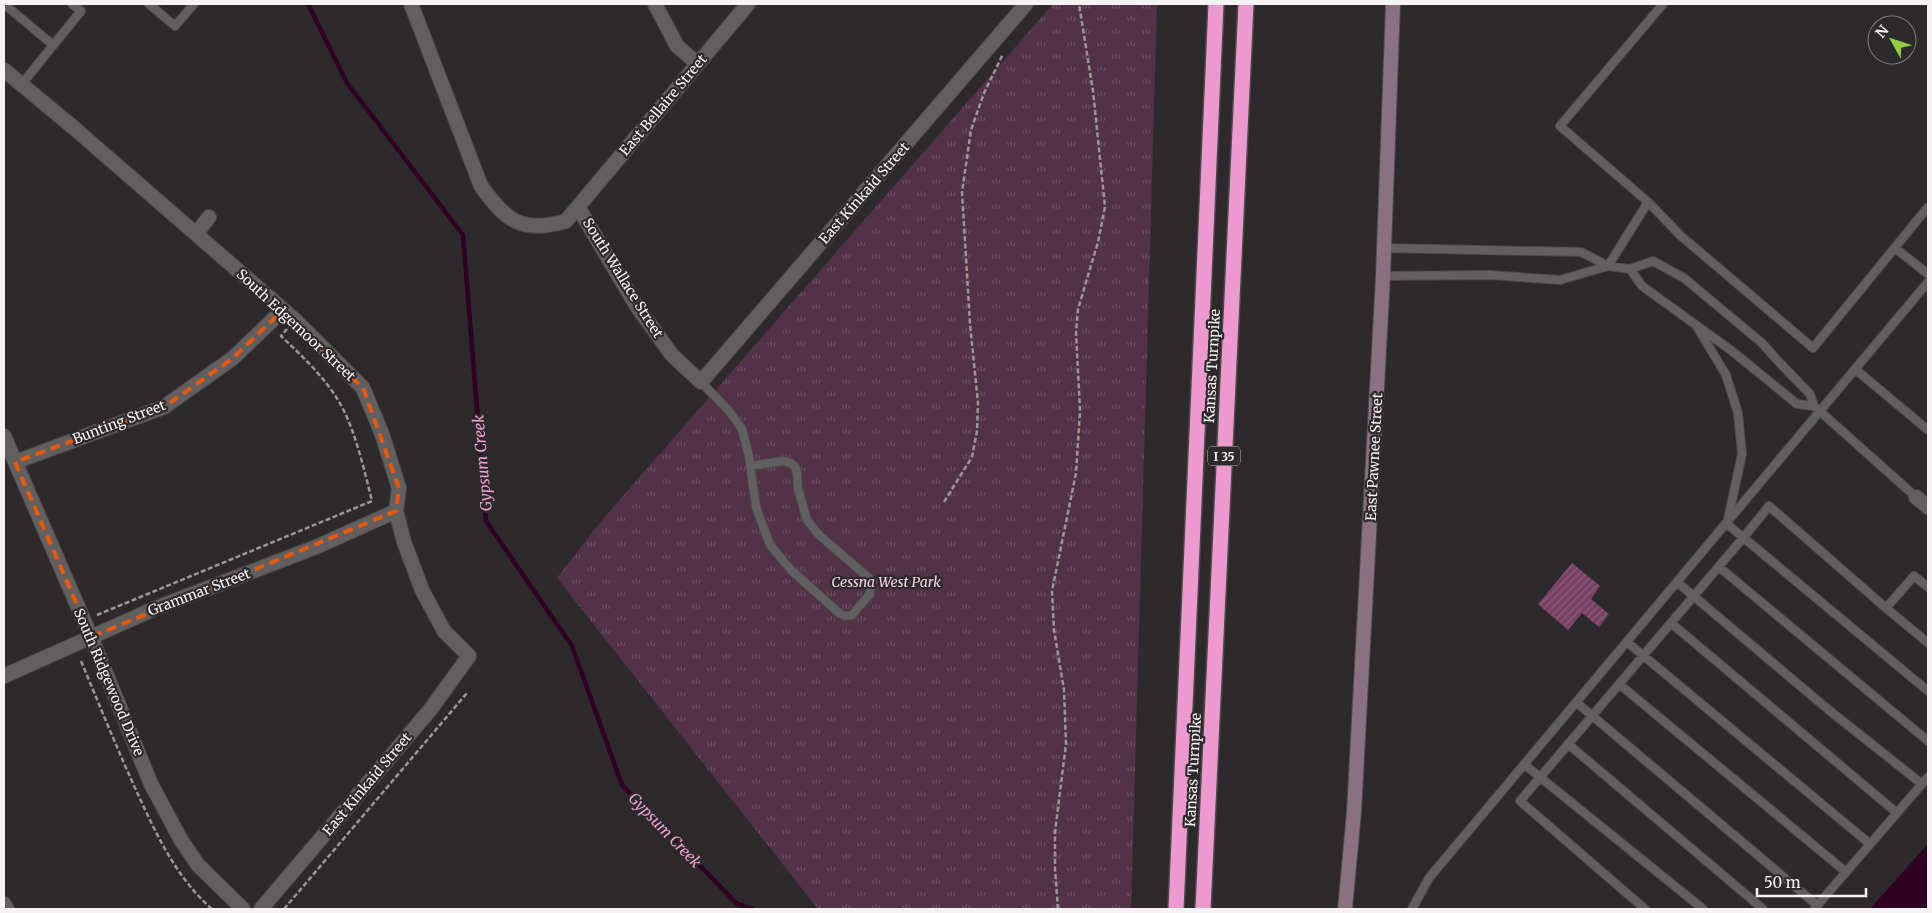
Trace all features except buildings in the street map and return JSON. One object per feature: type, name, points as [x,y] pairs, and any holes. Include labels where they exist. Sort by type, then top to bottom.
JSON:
[{"type":"highway","name":"Kansas Turnpike","points":[[1176,909],[1216,4]]},
{"type":"highway","name":"Kansas Turnpike","points":[[1203,909],[1246,4]]},
{"type":"main road","name":"East Pawnee Street","points":[[1345,909],[1355,802],[1383,276],[1393,4]]},
{"type":"street","name":"South Wallace Street","points":[[411,4],[481,186],[496,206],[517,223],[533,227],[551,226],[566,221],[578,207],[636,305],[672,355],[701,382]]},
{"type":"street","points":[[655,4],[677,46],[698,64]]},
{"type":"street","name":"East Bellaire Street","points":[[578,207],[748,4]]},
{"type":"street","name":"East Kinkaid Street","points":[[701,382],[1026,4]]},
{"type":"street","name":"South Edgemoor Street","points":[[4,70],[284,310],[363,388],[382,434],[399,488],[396,511],[404,542],[422,590],[444,631],[469,656]]},
{"type":"street","points":[[196,234],[209,217]]},
{"type":"street","name":"Bunting Street","points":[[15,462],[164,407],[233,358],[284,310]]},
{"type":"street","name":"South Ridgewood Drive","points":[[4,436],[91,637],[151,784],[181,840],[198,865],[243,909]]},
{"type":"street","points":[[1916,497],[1928,506]]},
{"type":"street","name":"Grammar Street","points":[[4,676],[156,608],[316,547],[396,511]]},
{"type":"street","name":"East Kinkaid Street","points":[[260,909],[424,717],[469,656]]},
{"type":"street","points":[[4,904],[7,909]]},
{"type":"lane","points":[[4,4],[53,45]]},
{"type":"lane","points":[[72,4],[81,11]]},
{"type":"lane","points":[[21,85],[87,4]]},
{"type":"lane","points":[[149,4],[175,26],[194,4]]},
{"type":"lane","points":[[1663,4],[1560,126],[1648,202],[1681,236],[1813,348],[1928,207]]},
{"type":"lane","points":[[1383,276],[1490,275],[1560,280],[1608,266],[1648,202]]},
{"type":"lane","points":[[1384,248],[1582,252],[1608,266],[1630,269],[1653,261],[1684,278],[1762,343],[1810,394],[1817,408],[1916,497]]},
{"type":"lane","points":[[1895,248],[1928,274]]},
{"type":"lane","points":[[1630,269],[1642,286],[1732,351],[1797,404],[1817,408]]},
{"type":"lane","points":[[1412,909],[1430,878],[1727,524],[1817,408],[1855,369],[1928,282]]},
{"type":"lane","points":[[1696,324],[1726,375],[1738,413],[1742,454],[1735,478],[1727,524]]},
{"type":"lane","points":[[1855,369],[1928,430]]},
{"type":"lane","points":[[701,382],[742,429],[756,508],[770,545],[791,570],[839,612],[845,616],[852,615],[870,594],[870,578],[819,535],[807,520],[798,489],[795,467],[791,463],[783,461],[750,466]]},
{"type":"lane","points":[[1645,909],[1520,801],[1769,506],[1928,643]]},
{"type":"lane","points":[[1727,524],[1928,692]]},
{"type":"lane","points":[[1719,567],[1928,741]]},
{"type":"lane","points":[[1886,608],[1914,576],[1928,587]]},
{"type":"lane","points":[[1678,583],[1830,711],[1922,784]]},
{"type":"lane","points":[[1671,623],[1897,813]]},
{"type":"lane","points":[[1627,642],[1870,844]]},
{"type":"lane","points":[[1619,684],[1846,872]]},
{"type":"lane","points":[[1576,703],[1816,907],[1928,776]]},
{"type":"lane","points":[[1568,744],[1763,909]]},
{"type":"lane","points":[[1525,765],[1703,909]]},
{"type":"path","points":[[1058,909],[1055,832],[1066,744],[1064,690],[1054,630],[1052,591],[1076,473],[1080,411],[1076,332],[1078,309],[1098,242],[1105,207],[1093,91],[1079,4]]},
{"type":"path","points":[[944,502],[972,457],[977,432],[978,403],[970,324],[962,192],[971,130],[984,93],[1005,51]]},
{"type":"path","points":[[95,615],[372,501],[361,458],[343,410],[317,370],[281,336],[295,320]]},
{"type":"path","points":[[284,909],[467,693]]},
{"type":"highlighted area","points":[[283,310],[295,320],[363,388],[399,488],[396,511],[91,637],[15,462],[164,407],[233,358]]},
{"type":"green space","name":"Cessna West Park","points":[[1053,4],[1157,4],[1131,909],[818,909],[557,578],[602,520]]},
{"type":"shaded area","points":[[1928,844],[1928,909],[1870,909]]},
{"type":"waterway","name":"Gypsum Creek","points":[[308,4],[347,83],[463,235],[486,521],[572,646],[622,785],[737,904],[752,909]]}]
